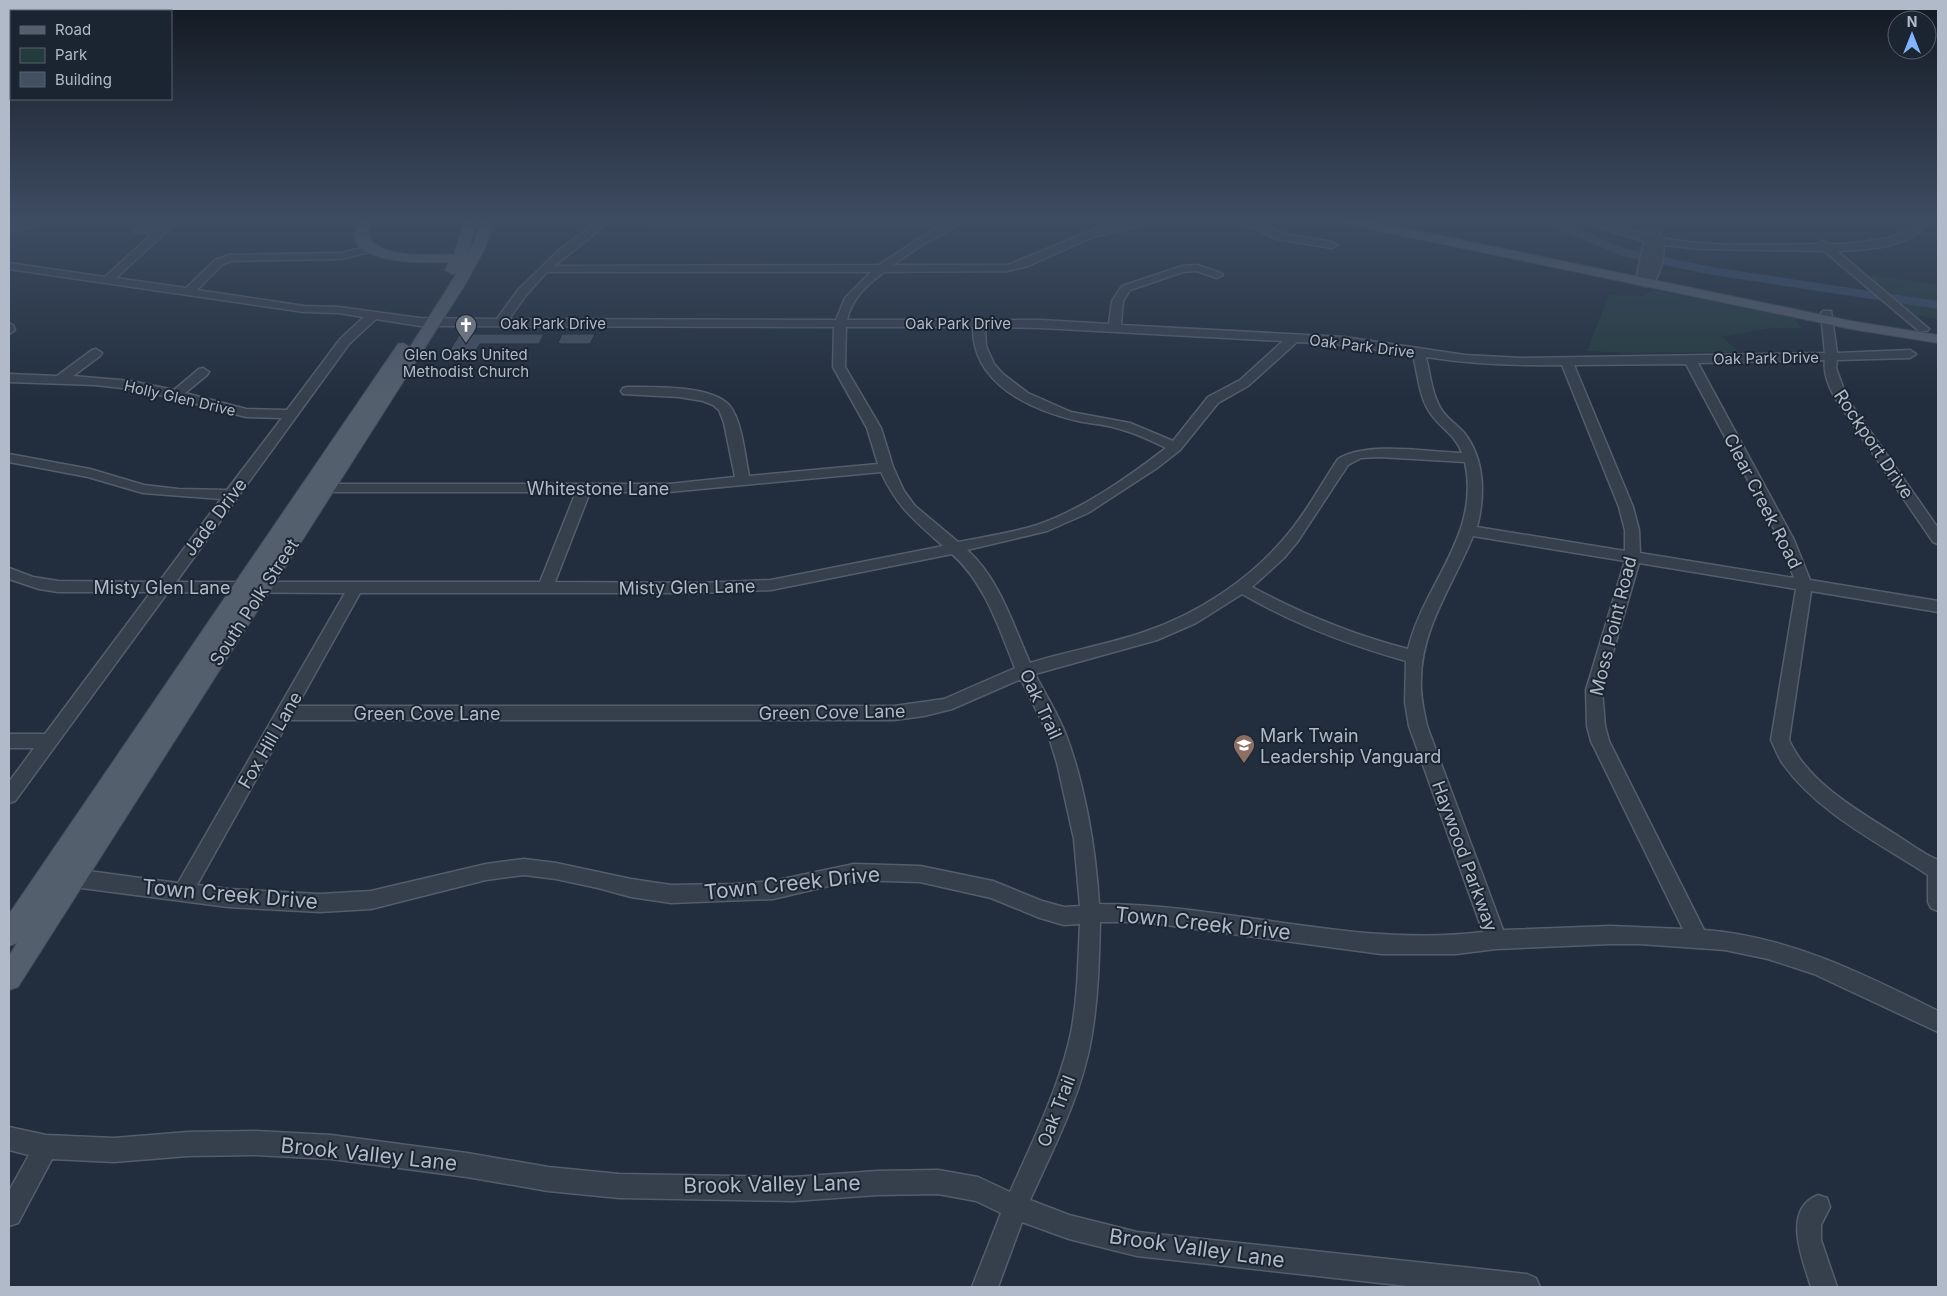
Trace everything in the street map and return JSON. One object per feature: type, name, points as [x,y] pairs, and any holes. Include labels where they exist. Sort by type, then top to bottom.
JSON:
[{"type":"main road","name":"South Polk Street","points":[[9,978],[74,878],[252,588],[308,488],[391,376],[454,279]]},
{"type":"main road","points":[[1663,279],[1938,339]]},
{"type":"main road","points":[[1826,316],[1918,325],[1938,331]]},
{"type":"main road","name":"South Polk Street","points":[[9,935],[48,876],[252,588],[328,488],[391,376]]},
{"type":"street","name":"Oak Park Drive","points":[[104,279],[304,309],[338,310],[427,322],[979,323],[1115,327],[1363,343],[1419,353],[1494,361],[1690,360],[1910,354]]},
{"type":"street","points":[[190,292],[202,279]]},
{"type":"street","points":[[500,323],[510,306],[534,279]]},
{"type":"street","name":"Oak Trail","points":[[869,279],[848,300],[842,324],[838,356],[839,367],[874,428],[886,468],[898,492],[910,509],[969,560],[985,581],[1025,671],[1057,734],[1066,763],[1083,839],[1088,876],[1090,913],[1088,983],[1080,1041],[1070,1078],[1055,1117],[1015,1206],[985,1287]]},
{"type":"street","points":[[1115,327],[1116,302],[1122,292],[1126,288],[1151,279]]},
{"type":"street","points":[[1866,279],[1918,325]]},
{"type":"street","name":"Jade Drive","points":[[9,796],[345,341],[372,316]]},
{"type":"street","name":"Rockport Drive","points":[[1826,316],[1831,357],[1830,368],[1835,386],[1841,398],[1938,539]]},
{"type":"street","points":[[979,323],[979,345],[991,370],[1028,399],[1059,413],[1138,430],[1174,447]]},
{"type":"street","name":"Misty Glen Lane","points":[[9,573],[42,586],[162,588],[699,588],[771,585],[1027,532],[1063,520],[1126,483],[1174,447],[1213,400],[1244,383],[1294,338]]},
{"type":"street","points":[[60,380],[96,353]]},
{"type":"street","name":"Haywood Parkway","points":[[1419,353],[1436,412],[1462,438],[1470,458],[1475,486],[1474,513],[1470,531],[1424,624],[1414,657],[1411,680],[1412,701],[1418,726],[1496,940]]},
{"type":"street","name":"Clear Creek Road","points":[[1690,360],[1786,540],[1804,585],[1780,740],[1782,748],[1793,766],[1815,787],[1840,806],[1938,869]]},
{"type":"street","name":"Moss Point Road","points":[[1567,362],[1626,506],[1632,530],[1633,558],[1594,690],[1596,726],[1600,741],[1698,939]]},
{"type":"street","points":[[176,394],[203,372]]},
{"type":"street","name":"Holly Glen Drive","points":[[9,378],[126,384],[176,394],[246,413],[292,414]]},
{"type":"street","points":[[628,391],[654,391],[687,395],[710,400],[722,406],[728,417],[742,482]]},
{"type":"street","name":"Green Cove Lane","points":[[285,713],[894,713],[919,710],[953,702],[1003,678],[1149,636],[1182,624],[1210,609],[1241,587],[1274,558],[1293,538],[1343,462],[1351,456],[1379,453],[1470,458]]},
{"type":"street","points":[[9,458],[90,473],[143,489],[232,496]]},
{"type":"street","name":"Whitestone Lane","points":[[308,488],[669,488],[886,468]]},
{"type":"street","points":[[545,588],[584,489]]},
{"type":"street","points":[[1470,531],[1938,606]]},
{"type":"street","points":[[1241,587],[1266,602],[1324,629],[1378,648],[1414,657]]},
{"type":"street","name":"Fox Hill Lane","points":[[184,892],[355,588]]},
{"type":"street","points":[[9,740],[50,740]]},
{"type":"street","name":"Town Creek Drive","points":[[48,876],[228,898],[320,903],[362,900],[486,872],[524,867],[556,871],[631,888],[671,894],[714,894],[773,890],[854,872],[920,874],[993,890],[1054,914],[1075,916],[1090,913],[1143,913],[1381,945],[1456,945],[1496,940],[1610,935],[1698,939],[1746,945],[1818,964],[1938,1022]]},
{"type":"street","points":[[1938,869],[1938,902]]},
{"type":"street","name":"Brook Valley Lane","points":[[9,1139],[46,1147],[114,1150],[188,1144],[256,1143],[331,1147],[467,1165],[548,1179],[619,1186],[794,1189],[877,1183],[938,1182],[978,1189],[1069,1228],[1137,1244],[1527,1287]]},
{"type":"street","points":[[9,1214],[46,1147]]},
{"type":"street","points":[[1818,1207],[1809,1222],[1809,1240],[1824,1287]]},
{"type":"green space","points":[[1873,279],[1902,279],[1938,285],[1938,319],[1915,315]]},
{"type":"green space","points":[[1654,290],[1795,318],[1801,328],[1771,328],[1722,337],[1739,352],[1625,353],[1587,351],[1609,295],[1643,296]]},
{"type":"building","name":"Glen Oaks United Methodist Church","points":[[460,334],[544,334],[539,344],[480,344],[473,355],[447,355]]},
{"type":"building","points":[[562,334],[595,334],[590,344],[561,344],[558,343]]},
{"type":"waterway","points":[[1768,279],[1938,305]]},
{"type":"place","name":"Glen Oaks United Methodist Church","points":[[466,344]]},
{"type":"place","name":"Mark Twain Leadership Vanguard","points":[[1244,764]]}]
